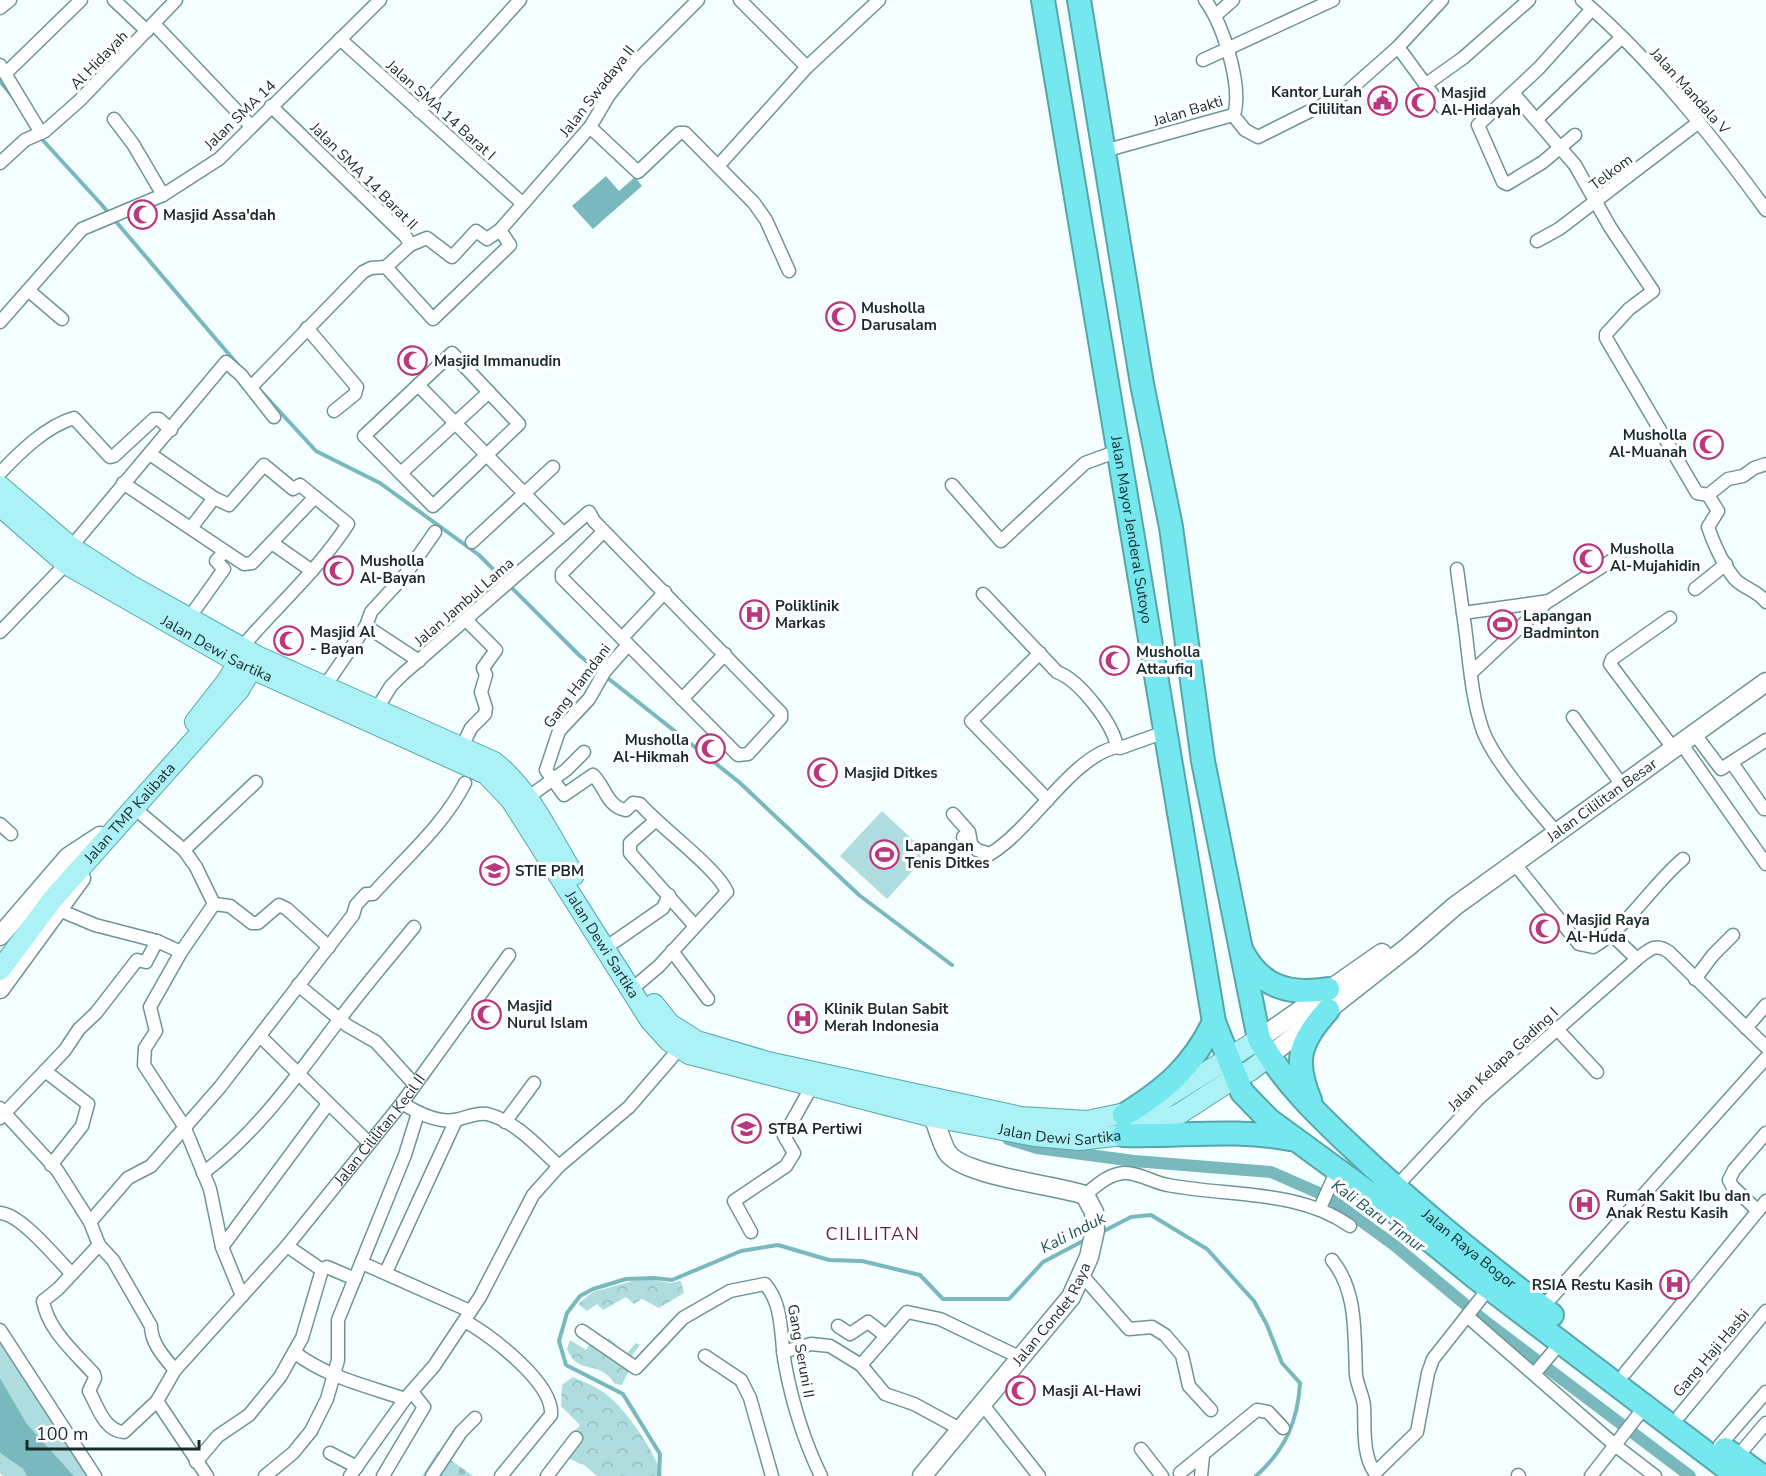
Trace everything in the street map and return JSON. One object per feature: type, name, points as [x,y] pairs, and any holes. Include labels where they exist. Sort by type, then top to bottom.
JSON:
[{"type":"highway","name":"Jalan Mayor Jenderal Sutoyo","points":[[1043,0],[1214,1022],[1238,1065]]},
{"type":"highway","points":[[1079,0],[1142,384],[1171,527],[1203,761],[1239,946],[1264,1048]]},
{"type":"highway","points":[[1068,158],[1104,151]]},
{"type":"highway","points":[[1239,946],[1256,973],[1280,989],[1328,999],[1310,1032],[1300,1059],[1300,1073],[1314,1110]]},
{"type":"highway","points":[[1124,1125],[1173,1082],[1201,1050],[1214,1022]]},
{"type":"highway","name":"Jalan Raya Bogor","points":[[1264,1048],[1314,1110],[1395,1188],[1542,1308],[1680,1415],[1731,1459]]},
{"type":"highway","name":"Jalan Raya Bogor","points":[[1238,1065],[1242,1092],[1269,1120],[1476,1305],[1562,1341],[1646,1405],[1762,1476]]},
{"type":"highway","points":[[1124,1125],[1164,1137],[1243,1132],[1294,1140]]},
{"type":"main road","name":"Jalan Dewi Sartika","points":[[0,486],[69,555],[189,618],[247,657],[325,686],[373,716],[462,747],[499,765],[528,798],[639,984],[661,1014],[681,1032],[715,1047],[768,1062],[1021,1117],[1124,1125]]},
{"type":"main road","name":"Jalan Dewi Sartika","points":[[0,506],[69,555],[247,657],[373,716],[473,767],[502,789],[650,1020],[679,1048],[699,1058],[933,1117],[1035,1136],[1079,1140],[1124,1125],[1179,1114],[1238,1065]]},
{"type":"main road","name":"Jalan TMP Kalibata","points":[[0,961],[46,899],[99,840],[129,813],[239,690],[247,657]]},
{"type":"main road","name":"Jalan TMP Kalibata","points":[[0,970],[99,840],[247,657]]},
{"type":"main road","name":"Jalan Cililitan Besar","points":[[1238,1065],[1264,1048]]},
{"type":"street","points":[[0,8],[10,0]]},
{"type":"street","points":[[36,136],[3,69],[81,0]]},
{"type":"street","points":[[114,0],[150,27],[250,125]]},
{"type":"street","name":"Al Hidayah","points":[[0,164],[87,94],[176,0]]},
{"type":"street","name":"Jalan SMA 14","points":[[0,322],[78,232],[163,195],[219,159],[250,125],[380,0]]},
{"type":"street","points":[[419,111],[520,0]]},
{"type":"street","name":"Jalan Swadaya II","points":[[522,203],[590,127],[609,95],[635,63],[698,0]]},
{"type":"street","points":[[740,0],[807,67]]},
{"type":"street","points":[[719,165],[807,67],[879,0]]},
{"type":"street","name":"Jalan Bakti","points":[[1104,151],[1233,115],[1236,102],[1228,49],[1216,15],[1205,0]]},
{"type":"street","points":[[1216,15],[1233,0]]},
{"type":"street","points":[[1203,60],[1333,0]]},
{"type":"street","points":[[1233,115],[1251,135],[1261,136],[1346,93],[1398,47],[1442,0]]},
{"type":"street","points":[[1425,85],[1478,46],[1529,0]]},
{"type":"street","name":"Jalan Mandala V","points":[[1582,0],[1621,38],[1699,122],[1739,171],[1766,210]]},
{"type":"street","points":[[1575,135],[1518,179],[1504,183],[1478,125],[1513,93],[1593,9]]},
{"type":"street","points":[[1537,119],[1621,38]]},
{"type":"street","name":"Jalan SMA 14 Barat I","points":[[340,39],[522,203]]},
{"type":"street","points":[[1398,47],[1442,107]]},
{"type":"street","points":[[1513,93],[1582,174],[1596,202],[1653,291],[1629,309],[1605,334],[1605,338],[1697,493],[1708,495],[1718,511],[1708,526],[1726,564],[1735,578],[1755,590],[1766,602]]},
{"type":"street","name":"Jalan SMA 14 Barat II","points":[[254,385],[363,272],[371,268],[386,267],[410,245],[322,153],[271,106]]},
{"type":"street","points":[[114,119],[133,144],[163,195]]},
{"type":"street","name":"Telkom","points":[[1538,240],[1559,229],[1596,202],[1699,122]]},
{"type":"street","points":[[590,127],[637,172],[682,132],[719,165],[754,203],[766,220],[789,271]]},
{"type":"street","points":[[410,245],[427,238],[452,257],[477,231],[487,239],[500,230],[522,203]]},
{"type":"street","points":[[386,267],[433,320],[510,245],[500,230]]},
{"type":"street","points":[[28,290],[62,319]]},
{"type":"street","points":[[307,328],[357,387],[355,394],[334,411]]},
{"type":"street","points":[[452,353],[519,424],[433,506],[364,436],[418,385],[452,353]]},
{"type":"street","points":[[0,632],[69,555],[123,483],[171,430],[226,362],[254,385],[274,417]]},
{"type":"street","points":[[418,385],[564,534]]},
{"type":"street","points":[[401,473],[489,392]]},
{"type":"street","points":[[0,473],[20,452],[58,425],[74,418],[110,457],[114,456],[154,419],[159,419],[171,430]]},
{"type":"street","points":[[952,485],[1001,541],[1085,463],[1118,451]]},
{"type":"street","points":[[150,454],[214,498],[230,504],[264,465],[293,489],[300,485],[349,524],[312,571],[286,600],[277,606],[247,657]]},
{"type":"street","points":[[1708,495],[1728,479],[1743,476],[1754,468],[1766,464]]},
{"type":"street","points":[[472,542],[553,467]]},
{"type":"street","points":[[123,483],[244,564],[248,564],[272,543],[315,497]]},
{"type":"street","points":[[191,528],[214,498]]},
{"type":"street","name":"Jalan Jambul Lama","points":[[373,716],[391,686],[589,512],[604,531]]},
{"type":"street","points":[[604,531],[781,713],[779,721],[748,754],[738,755],[561,575],[604,531]]},
{"type":"street","points":[[325,686],[366,626],[371,612],[405,575],[435,532]]},
{"type":"street","points":[[272,543],[312,571]]},
{"type":"street","points":[[189,618],[224,569],[216,561],[224,552]]},
{"type":"street","points":[[1472,672],[1549,601],[1620,555]]},
{"type":"street","points":[[1695,589],[1726,564]]},
{"type":"street","points":[[1457,569],[1477,712],[1484,734],[1516,783],[1556,832]]},
{"type":"street","name":"Gang Hamdani","points":[[551,780],[546,770],[559,731],[589,699],[625,642],[665,592]]},
{"type":"street","points":[[983,594],[1057,672],[1070,677],[1111,727],[1117,747]]},
{"type":"street","points":[[1463,613],[1549,601]]},
{"type":"street","points":[[1670,618],[1612,659],[1610,664],[1682,741],[1766,864]]},
{"type":"street","points":[[462,747],[471,728],[485,714],[486,708],[481,693],[486,675],[483,664],[494,656],[496,650],[466,621]]},
{"type":"street","points":[[366,626],[419,661]]},
{"type":"street","points":[[1040,653],[971,721],[1048,800]]},
{"type":"street","points":[[682,699],[725,654]]},
{"type":"street","name":"Jalan Cililitan Besar","points":[[1264,1048],[1556,832],[1766,681]]},
{"type":"street","points":[[1573,717],[1622,785]]},
{"type":"street","points":[[953,814],[969,832],[967,840],[980,852],[990,854],[1016,835],[1048,800],[1102,751],[1120,748],[1165,732]]},
{"type":"street","points":[[1682,741],[1721,768],[1766,740]]},
{"type":"street","points":[[528,798],[584,752]]},
{"type":"street","points":[[1732,763],[1764,809]]},
{"type":"street","points":[[551,780],[564,795],[570,794],[593,775],[611,802],[619,809],[626,810],[636,802],[726,889],[722,900],[639,984]]},
{"type":"street","points":[[184,850],[256,782]]},
{"type":"street","points":[[90,1222],[128,1178],[151,1166],[220,1088],[353,915],[356,905],[366,894],[373,894],[424,838],[455,803],[465,783]]},
{"type":"street","points":[[0,989],[129,813],[184,850],[214,903],[230,906],[252,923],[258,923],[279,905],[329,947]]},
{"type":"street","points":[[655,821],[628,847],[630,853],[696,926]]},
{"type":"street","points":[[0,824],[11,834]]},
{"type":"street","points":[[0,936],[68,857],[99,840]]},
{"type":"street","points":[[1514,863],[1579,944],[1593,947],[1611,934],[1655,885],[1683,859]]},
{"type":"street","points":[[614,942],[663,908],[669,896]]},
{"type":"street","points":[[214,903],[181,952],[150,1007],[156,1031],[142,1056],[144,1065],[184,1126],[210,1189],[222,1247],[242,1296]]},
{"type":"street","points":[[59,910],[95,925],[157,941],[181,952]]},
{"type":"street","points":[[203,1173],[230,1153],[298,1076],[339,1019],[414,927]]},
{"type":"street","points":[[1611,934],[1637,959]]},
{"type":"street","points":[[1733,935],[1713,955],[1695,979],[1766,1047]]},
{"type":"street","points":[[157,941],[146,962],[137,960],[96,1013],[79,1029],[65,1050],[2,1114],[51,1165],[90,1222],[99,1245],[113,1260],[151,1326],[152,1336],[160,1351],[175,1370]]},
{"type":"street","name":"Jalan Kelapa Gading I","points":[[1395,1188],[1479,1098],[1637,959],[1655,946],[1661,946],[1695,979]]},
{"type":"street","points":[[672,951],[708,999]]},
{"type":"street","name":"Jalan Cililitan Kecil II","points":[[157,1401],[175,1370],[287,1246],[368,1142],[402,1103],[509,955]]},
{"type":"street","points":[[298,985],[339,1019],[376,1042],[414,1084]]},
{"type":"street","points":[[1746,1028],[1766,1005]]},
{"type":"street","points":[[1557,1029],[1598,1072]]},
{"type":"street","points":[[261,1037],[298,1076],[368,1142]]},
{"type":"street","points":[[330,1453],[354,1471],[409,1395],[434,1366],[468,1316],[532,1195],[559,1166],[629,1107],[679,1048]]},
{"type":"street","points":[[1542,1308],[1766,1058]]},
{"type":"street","points":[[45,1071],[88,1104],[81,1126],[51,1165]]},
{"type":"street","points":[[505,1122],[534,1083]]},
{"type":"street","points":[[751,1232],[734,1201],[786,1166],[794,1153],[784,1136],[812,1086]]},
{"type":"street","points":[[402,1103],[418,1113],[456,1120],[484,1113],[505,1122],[523,1134],[559,1166]]},
{"type":"street","points":[[222,1247],[328,1104]]},
{"type":"street","points":[[265,1476],[293,1453],[311,1431],[327,1398],[339,1348],[338,1320],[405,1155],[418,1113]]},
{"type":"street","points":[[933,1117],[948,1154],[961,1163],[983,1172],[1085,1195],[1109,1176],[1125,1172],[1168,1185],[1242,1192],[1322,1206],[1350,1226]]},
{"type":"street","points":[[386,1272],[456,1120]]},
{"type":"street","points":[[1625,1373],[1762,1206],[1729,1180],[1734,1170],[1766,1133]]},
{"type":"street","points":[[1322,1206],[1334,1178]]},
{"type":"street","name":"Jalan Condet Raya","points":[[922,1476],[1071,1297],[1089,1257],[1095,1230],[1094,1212],[1085,1195]]},
{"type":"street","points":[[0,1213],[8,1214],[41,1242],[72,1274]]},
{"type":"street","points":[[99,1245],[43,1301],[45,1310],[55,1330],[94,1374],[95,1378],[89,1391],[96,1408],[115,1430],[124,1432],[157,1401],[207,1476]]},
{"type":"street","points":[[287,1246],[322,1270]]},
{"type":"street","points":[[1332,1260],[1343,1275],[1351,1302],[1357,1378],[1363,1402],[1364,1435],[1375,1473],[1417,1432],[1430,1367],[1476,1305],[1616,1446],[1655,1476]]},
{"type":"street","points":[[362,1263],[386,1272],[468,1316],[537,1380],[552,1406],[551,1415],[501,1476]]},
{"type":"street","points":[[196,1462],[219,1436],[249,1415],[280,1377],[302,1338],[322,1270],[327,1267],[355,1279]]},
{"type":"street","points":[[1081,1274],[1132,1331],[1143,1326],[1152,1327],[1165,1335],[1182,1355],[1189,1386],[1211,1410]]},
{"type":"street","name":"Gang Seruni II","points":[[582,1331],[636,1368],[683,1318],[730,1291],[765,1284],[776,1299],[783,1352],[803,1432],[821,1476]]},
{"type":"street","points":[[861,1365],[907,1311],[940,1319],[1019,1357]]},
{"type":"street","name":"Gang Haji Hasbi","points":[[1680,1415],[1766,1311]]},
{"type":"street","points":[[838,1326],[850,1334],[868,1322],[886,1336]]},
{"type":"street","points":[[0,1330],[95,1476]]},
{"type":"street","points":[[1540,1368],[1562,1341]]},
{"type":"street","points":[[783,1352],[811,1344],[830,1346],[861,1365],[885,1394],[914,1404],[962,1430]]},
{"type":"street","points":[[294,1352],[312,1365],[334,1376],[409,1395],[424,1407],[383,1476]]},
{"type":"street","points":[[705,1356],[741,1380],[750,1398],[772,1476]]},
{"type":"street","points":[[1731,1459],[1766,1392]]},
{"type":"street","points":[[983,1405],[1039,1476]]},
{"type":"street","points":[[1591,1476],[1646,1405]]},
{"type":"street","points":[[1180,1473],[1257,1410],[1268,1412],[1283,1428]]},
{"type":"street","points":[[432,1476],[460,1432],[474,1418]]},
{"type":"street","points":[[1731,1459],[1766,1423]]},
{"type":"street","points":[[547,1476],[576,1438]]},
{"type":"street","points":[[1141,1449],[1162,1476]]},
{"type":"street","points":[[1201,1476],[1203,1456]]},
{"type":"green space","name":"Lapangan Tenis Ditkes","points":[[882,811],[928,854],[887,899],[840,856]]},
{"type":"green space","points":[[643,1278],[670,1283],[681,1281],[684,1293],[659,1308],[642,1299],[634,1304],[626,1297],[603,1310],[597,1304],[587,1311],[578,1304],[593,1292]]},
{"type":"green space","points":[[0,1330],[95,1476],[74,1476],[27,1424],[0,1378]]},
{"type":"green space","points":[[594,1337],[604,1344],[609,1338],[617,1345],[615,1348],[621,1360],[636,1343],[640,1345],[631,1357],[632,1364],[622,1385],[615,1384],[602,1371],[583,1366],[572,1358],[567,1349],[570,1340],[586,1350]]},
{"type":"green space","points":[[573,1377],[602,1391],[623,1410],[647,1444],[662,1476],[597,1476],[584,1465],[555,1453],[580,1425],[561,1406],[562,1385]]},
{"type":"green space","points":[[438,1451],[473,1476],[422,1476]]},
{"type":"green space","points":[[0,1453],[23,1469],[27,1476],[3,1476],[0,1473]]},
{"type":"shaded area","points":[[606,176],[619,191],[635,177],[642,186],[593,229],[572,206]]},
{"type":"shaded area","points":[[0,1378],[27,1424],[74,1476],[27,1476],[23,1469],[0,1453]]},
{"type":"waterway","points":[[0,81],[13,97]]},
{"type":"waterway","points":[[39,136],[101,204],[238,365]]},
{"type":"waterway","points":[[259,389],[316,451],[380,483],[479,555],[580,656],[739,782],[859,895],[952,965]]},
{"type":"waterway","name":"Kali Baru Timur","points":[[1008,1139],[1037,1148],[1134,1161],[1271,1172],[1328,1197],[1394,1245],[1485,1321],[1690,1476]]},
{"type":"waterway","name":"Kali Induk","points":[[1100,1233],[1131,1217],[1151,1215],[1207,1249],[1254,1301],[1267,1325],[1282,1363],[1300,1383],[1296,1410],[1288,1434],[1275,1456],[1256,1476]]},
{"type":"waterway","name":"Kali Induk","points":[[659,1476],[660,1454],[623,1394],[566,1365],[559,1341],[567,1313],[580,1296],[593,1289],[626,1279],[672,1280],[741,1251],[778,1245],[829,1260],[862,1261],[920,1275],[943,1299],[1009,1299],[1043,1262],[1085,1240]]},
{"type":"place","name":"Kantor Lurah Cililitan","points":[[1383,101]]},
{"type":"place","name":"Masjid Al-Hidayah","points":[[1420,102]]},
{"type":"place","name":"Masjid Assa'dah","points":[[142,215]]},
{"type":"place","name":"Musholla Darusalam","points":[[840,317]]},
{"type":"place","name":"Masjid Immanudin","points":[[413,361]]},
{"type":"place","name":"Musholla Al-Muanah","points":[[1708,444]]},
{"type":"place","name":"Musholla Al-Mujahidin","points":[[1589,558]]},
{"type":"place","name":"Musholla Al-Bayan","points":[[339,570]]},
{"type":"place","name":"Poliklinik Markas","points":[[754,615]]},
{"type":"place","name":"Lapangan Badminton","points":[[1502,625]]},
{"type":"place","name":"Masjid Al - Bayan","points":[[289,641]]},
{"type":"place","name":"Musholla Attaufiq","points":[[1115,661]]},
{"type":"place","name":"Musholla Al-Hikmah","points":[[710,749]]},
{"type":"place","name":"Masjid Ditkes","points":[[823,773]]},
{"type":"place","name":"Lapangan Tenis Ditkes","points":[[884,855]]},
{"type":"place","name":"STIE PBM","points":[[494,871]]},
{"type":"place","name":"Masjid Raya Al-Huda","points":[[1545,929]]},
{"type":"place","name":"Masjid Nurul Islam","points":[[486,1015]]},
{"type":"place","name":"Klinik Bulan Sabit Merah Indonesia","points":[[803,1018]]},
{"type":"place","name":"STBA Pertiwi","points":[[747,1129]]},
{"type":"place","name":"Rumah Sakit Ibu dan Anak Restu Kasih","points":[[1585,1205]]},
{"type":"place","name":"RSIA Restu Kasih","points":[[1674,1285]]},
{"type":"place","name":"Masji Al-Hawi","points":[[1021,1391]]},
{"type":"district","name":"CILILITAN","points":[[873,1234]]}]
